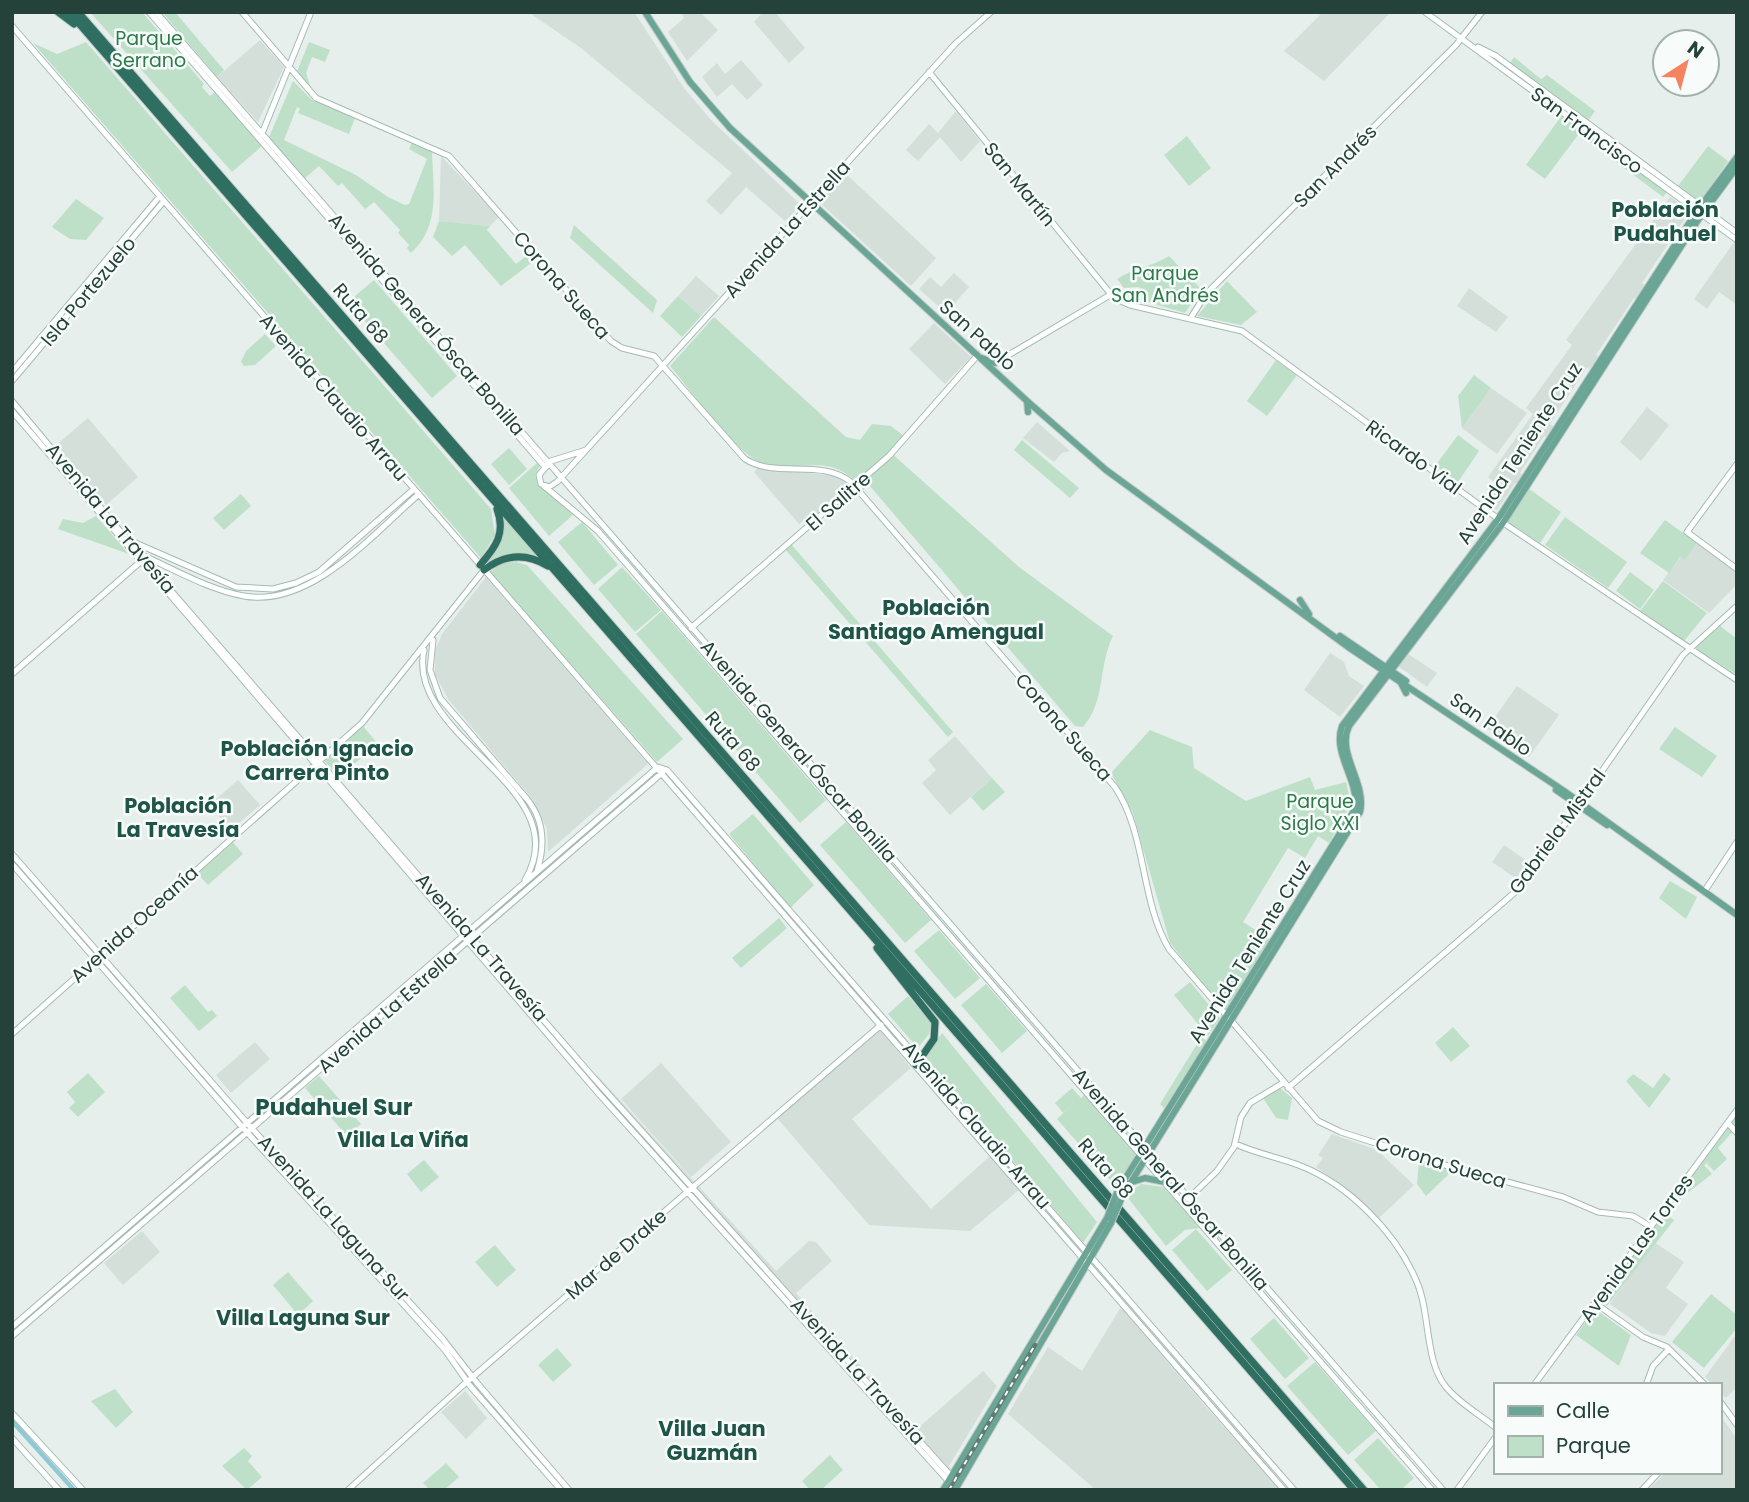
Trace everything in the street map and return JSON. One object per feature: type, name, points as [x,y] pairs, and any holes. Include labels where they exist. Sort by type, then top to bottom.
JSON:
[{"type":"highway","points":[[58,12],[112,62]]},
{"type":"highway","name":"Ruta 68","points":[[69,12],[1354,1490]]},
{"type":"highway","name":"Ruta 68","points":[[78,12],[1364,1490]]},
{"type":"highway","points":[[482,567],[502,531],[494,502]]},
{"type":"highway","points":[[482,567],[516,556],[535,559],[554,569]]},
{"type":"highway","points":[[852,913],[933,1017],[936,1029],[934,1039],[917,1061]]},
{"type":"main road","name":"San Pablo","points":[[645,12],[687,78],[713,111],[1027,401],[1082,449],[1180,524],[1387,670],[1409,690]]},
{"type":"main road","name":"Avenida Teniente Cruz","points":[[957,1489],[1109,1221],[1143,1152],[1228,1020],[1354,809],[1355,796],[1346,754],[1339,739],[1342,726],[1501,521],[1737,157]]},
{"type":"main road","name":"Avenida Teniente Cruz","points":[[1701,210],[1737,167]]},
{"type":"main road","points":[[977,356],[995,363]]},
{"type":"main road","points":[[1027,401],[1028,412]]},
{"type":"main road","points":[[1072,450],[1082,449]]},
{"type":"main road","points":[[1165,522],[1180,524]]},
{"type":"main road","points":[[1300,600],[1312,618]]},
{"type":"main road","name":"San Pablo","points":[[1387,670],[1409,690],[1552,785],[1737,915]]},
{"type":"main road","name":"Avenida Teniente Cruz","points":[[1121,1192],[1128,1184],[1143,1152]]},
{"type":"main road","points":[[1128,1184],[1148,1177],[1165,1182]]},
{"type":"main road","name":"Avenida Teniente Cruz","points":[[943,1490],[1088,1258]]},
{"type":"street","name":"Avenida General Óscar Bonilla","points":[[149,12],[546,465],[561,478],[689,630],[1399,1445],[1443,1490]]},
{"type":"street","name":"Avenida General Óscar Bonilla","points":[[156,12],[261,137]]},
{"type":"street","name":"Corona Sueca","points":[[242,12],[319,100],[447,155],[611,341],[622,348],[650,354],[663,365],[748,461],[765,468],[835,473],[855,486],[1115,787],[1130,816],[1163,939],[1178,962],[1314,1118],[1332,1129],[1441,1164],[1566,1198],[1598,1212],[1633,1216],[1651,1227]]},
{"type":"street","points":[[261,137],[311,12]]},
{"type":"street","name":"Avenida La Estrella","points":[[544,486],[552,486],[561,478],[961,37],[991,12]]},
{"type":"street","name":"San Francisco","points":[[1425,12],[1472,45],[1496,56],[1737,240]]},
{"type":"street","name":"San Andrés","points":[[1190,319],[1206,294],[1462,38],[1482,12]]},
{"type":"street","name":"Avenida Claudio Arrau","points":[[12,26],[656,767],[663,771],[883,1023],[986,1135],[1284,1490]]},
{"type":"street","name":"San Martín","points":[[929,72],[1110,295]]},
{"type":"street","name":"Isla Portezuelo","points":[[12,372],[162,199]]},
{"type":"street","name":"Isla Portezuelo","points":[[12,381],[162,199]]},
{"type":"street","name":"San Francisco","points":[[1701,210],[1737,233]]},
{"type":"street","points":[[995,363],[1110,295]]},
{"type":"street","name":"Ricardo Vial","points":[[1110,295],[1128,304],[1242,331],[1501,521],[1737,680]]},
{"type":"street","name":"El Salitre","points":[[689,630],[893,452],[977,356]]},
{"type":"street","name":"Avenida La Travesía","points":[[12,401],[155,572],[163,586]]},
{"type":"street","name":"Avenida La Travesía","points":[[12,411],[139,563],[163,586],[689,1189],[957,1489]]},
{"type":"street","points":[[26,427],[34,428]]},
{"type":"street","name":"Avenida La Estrella","points":[[546,465],[586,450]]},
{"type":"street","points":[[1737,464],[1686,532],[1737,569]]},
{"type":"street","points":[[544,486],[539,478],[546,465]]},
{"type":"street","name":"Avenida General Óscar Bonilla","points":[[544,486],[594,527],[689,630]]},
{"type":"street","points":[[126,537],[152,552],[236,587],[273,589],[296,583],[318,572],[416,491]]},
{"type":"street","points":[[128,550],[239,595],[261,597],[284,594],[325,575],[416,491]]},
{"type":"street","points":[[12,674],[139,563]]},
{"type":"street","points":[[155,572],[160,563]]},
{"type":"street","name":"Avenida Oceanía","points":[[12,1034],[366,719],[435,634],[482,567]]},
{"type":"street","name":"Gabriela Mistral","points":[[1186,1201],[1217,1171],[1237,1141],[1241,1119],[1247,1106],[1259,1095],[1286,1086],[1521,887],[1689,648],[1737,606]]},
{"type":"street","points":[[435,634],[429,664],[433,685],[465,733],[530,816],[536,847],[531,887]]},
{"type":"street","points":[[425,647],[423,671],[429,692],[465,733]]},
{"type":"street","points":[[521,886],[534,871],[656,767]]},
{"type":"street","name":"Avenida La Estrella","points":[[469,935],[531,887],[663,771]]},
{"type":"street","points":[[1704,892],[1737,842]]},
{"type":"street","name":"Avenida La Laguna Sur","points":[[12,854],[248,1129],[445,1350],[561,1490]]},
{"type":"street","name":"Avenida La Laguna Sur","points":[[12,864],[98,957]]},
{"type":"street","points":[[531,887],[529,878],[534,871]]},
{"type":"street","name":"Avenida La Estrella","points":[[12,1336],[469,935],[529,878]]},
{"type":"street","name":"Mar de Drake","points":[[348,1490],[470,1380],[883,1023]]},
{"type":"street","name":"Avenida Claudio Arrau","points":[[917,1061],[981,1140],[1294,1490]]},
{"type":"street","name":"Avenida Las Torres","points":[[1535,1383],[1737,1110]]},
{"type":"street","points":[[1728,1123],[1737,1133]]},
{"type":"street","name":"Avenida La Estrella","points":[[12,1327],[248,1129]]},
{"type":"street","points":[[981,1140],[986,1135]]},
{"type":"street","points":[[1237,1141],[1250,1151],[1310,1170],[1353,1201],[1387,1234],[1419,1287],[1428,1321],[1434,1363],[1441,1380],[1452,1394],[1494,1426]]},
{"type":"street","name":"Avenida General Óscar Bonilla","points":[[1143,1152],[1165,1182],[1186,1201]]},
{"type":"street","points":[[1595,1303],[1643,1337],[1669,1349],[1702,1383]]},
{"type":"street","points":[[1647,1383],[1653,1366],[1669,1349]]},
{"type":"street","name":"Avenida La Laguna Sur","points":[[470,1380],[569,1490]]},
{"type":"street","points":[[1721,1402],[1737,1425]]},
{"type":"street","points":[[1721,1411],[1725,1407]]},
{"type":"street","points":[[12,1413],[83,1490]]},
{"type":"street","points":[[12,1438],[59,1490]]},
{"type":"street","points":[[1457,1490],[1494,1439]]},
{"type":"street","name":"Avenida General Óscar Bonilla","points":[[1399,1445],[1432,1490]]},
{"type":"street","points":[[1642,1490],[1657,1474]]},
{"type":"shaded area","points":[[528,12],[634,12],[684,88],[711,120],[801,205],[785,221],[746,187],[721,215],[706,201],[732,173],[581,48]]},
{"type":"shaded area","points":[[681,12],[700,12],[718,30],[687,61],[668,32],[684,18]]},
{"type":"shaded area","points":[[763,12],[775,12],[805,48],[789,63],[754,22]]},
{"type":"shaded area","points":[[1323,12],[1391,12],[1324,81],[1284,51]]},
{"type":"shaded area","points":[[260,40],[284,67],[258,122],[217,77]]},
{"type":"shaded area","points":[[741,60],[763,85],[747,100],[732,84],[717,97],[702,77],[717,63],[725,74]]},
{"type":"shaded area","points":[[956,111],[980,141],[961,162],[940,137],[918,161],[906,150],[929,124],[938,133]]},
{"type":"shaded area","points":[[441,156],[499,217],[490,226],[439,221]]},
{"type":"shaded area","points":[[844,172],[936,258],[911,286],[818,201]]},
{"type":"shaded area","points":[[1670,197],[1693,213],[1690,219],[1686,217],[1642,283],[1645,285],[1637,299],[1634,298],[1596,355],[1598,357],[1590,369],[1587,367],[1550,424],[1554,427],[1547,437],[1544,436],[1520,473],[1523,475],[1497,510],[1487,503],[1499,486],[1488,477],[1533,414],[1526,408],[1572,345],[1566,340]]},
{"type":"shaded area","points":[[1734,242],[1737,244],[1737,305],[1719,292],[1707,309],[1694,299]]},
{"type":"shaded area","points":[[954,273],[969,287],[946,313],[919,289],[930,277],[941,287]]},
{"type":"shaded area","points":[[696,276],[719,296],[701,316],[678,296]]},
{"type":"shaded area","points":[[1469,288],[1508,317],[1496,332],[1457,306]]},
{"type":"shaded area","points":[[934,323],[971,357],[945,384],[909,349]]},
{"type":"shaded area","points":[[1491,388],[1527,413],[1497,454],[1462,428]]},
{"type":"shaded area","points":[[1647,407],[1669,425],[1641,461],[1620,442]]},
{"type":"shaded area","points":[[88,418],[138,477],[106,505],[56,445]]},
{"type":"shaded area","points":[[1037,422],[1070,451],[1062,453],[1054,462],[1023,438]]},
{"type":"shaded area","points":[[758,468],[837,476],[848,485],[808,523],[805,519],[799,524],[754,472]]},
{"type":"shaded area","points":[[1697,543],[1737,573],[1737,584],[1709,613],[1663,580],[1681,557],[1685,559]]},
{"type":"shaded area","points":[[486,577],[648,764],[548,852],[547,829],[533,800],[448,699],[435,674],[435,651],[442,634]]},
{"type":"shaded area","points":[[1330,653],[1344,662],[1349,676],[1364,686],[1340,717],[1304,690]]},
{"type":"shaded area","points":[[1408,654],[1437,673],[1427,687],[1398,666]]},
{"type":"shaded area","points":[[1517,686],[1559,715],[1529,757],[1487,728]]},
{"type":"shaded area","points":[[955,736],[992,778],[950,815],[922,783],[936,770],[928,760]]},
{"type":"shaded area","points":[[238,780],[260,805],[231,830],[209,805]]},
{"type":"shaded area","points":[[1504,845],[1530,863],[1518,880],[1492,862]]},
{"type":"shaded area","points":[[880,1029],[911,1068],[852,1119],[931,1209],[990,1156],[1019,1190],[970,1231],[869,1225],[777,1118]]},
{"type":"shaded area","points":[[255,1042],[270,1059],[231,1093],[216,1075]]},
{"type":"shaded area","points":[[661,1063],[731,1142],[691,1177],[621,1099]]},
{"type":"shaded area","points":[[597,1075],[776,1271],[809,1241],[816,1242],[832,1261],[796,1293],[917,1429],[983,1371],[997,1386],[946,1475],[592,1080]]},
{"type":"shaded area","points":[[1332,1134],[1377,1150],[1414,1185],[1378,1219],[1336,1181],[1316,1167],[1323,1158],[1318,1155]]},
{"type":"shaded area","points":[[142,1231],[160,1252],[123,1285],[104,1263]]},
{"type":"shaded area","points":[[1654,1242],[1684,1262],[1666,1288],[1688,1304],[1665,1336],[1651,1333],[1610,1304]]},
{"type":"shaded area","points":[[1121,1307],[1280,1490],[1096,1490],[1008,1414],[1048,1347],[1082,1371]]},
{"type":"shaded area","points":[[1737,1333],[1737,1387],[1726,1398],[1721,1393],[1721,1383],[1711,1383],[1705,1377]]},
{"type":"shaded area","points":[[465,1391],[487,1418],[466,1439],[441,1412]]},
{"type":"shaded area","points":[[1721,1420],[1737,1439],[1737,1490],[1648,1490],[1664,1474],[1721,1474]]},
{"type":"green space","name":"Parque Serrano","points":[[90,12],[142,12],[204,84],[202,87],[210,96],[215,92],[262,146],[232,172]]},
{"type":"green space","points":[[162,12],[175,12],[224,70],[217,77]]},
{"type":"green space","points":[[86,42],[491,509],[495,535],[481,558],[33,43],[57,54]]},
{"type":"green space","points":[[309,42],[330,50],[325,62],[312,57],[306,73],[311,89],[296,74]]},
{"type":"green space","points":[[1514,57],[1541,79],[1547,75],[1595,111],[1588,121],[1510,63]]},
{"type":"green space","points":[[293,81],[312,100],[355,118],[349,134],[298,113],[300,109],[297,107],[284,140],[356,175],[388,197],[405,205],[409,204],[427,159],[409,149],[413,140],[432,151],[434,192],[431,219],[421,242],[411,253],[407,248],[409,245],[398,233],[400,230],[374,202],[365,209],[342,183],[338,186],[319,166],[304,179],[269,137]]},
{"type":"green space","points":[[1562,115],[1581,131],[1545,179],[1526,165]]},
{"type":"green space","points":[[1587,134],[1667,192],[1663,197],[1584,138]]},
{"type":"green space","points":[[1187,136],[1211,168],[1189,186],[1164,155]]},
{"type":"green space","points":[[1708,146],[1728,161],[1700,202],[1678,186]]},
{"type":"green space","points":[[76,199],[104,218],[86,240],[70,239],[52,227]]},
{"type":"green space","points":[[439,221],[490,226],[487,230],[516,264],[530,253],[535,260],[501,286],[465,245],[452,256],[433,237]]},
{"type":"green space","points":[[574,225],[657,300],[653,313],[570,238]]},
{"type":"green space","name":"Parque San Andrés","points":[[1169,256],[1201,289],[1185,313],[1144,301],[1139,287],[1124,288],[1117,279]]},
{"type":"green space","points":[[374,280],[457,376],[432,398],[348,302]]},
{"type":"green space","points":[[1227,281],[1257,312],[1241,325],[1197,316]]},
{"type":"green space","points":[[678,296],[701,316],[682,337],[660,316]]},
{"type":"green space","points":[[714,317],[846,437],[860,440],[872,424],[891,426],[904,436],[890,452],[1019,567],[1113,636],[1105,659],[1099,695],[1083,727],[1075,726],[869,485],[863,490],[838,469],[825,466],[786,467],[758,461],[725,432],[670,366]]},
{"type":"green space","points":[[265,334],[276,346],[255,365],[244,366],[241,362],[246,351]]},
{"type":"green space","points":[[1276,360],[1297,375],[1267,416],[1247,401]]},
{"type":"green space","points":[[1474,375],[1491,388],[1462,428],[1458,396]]},
{"type":"green space","points":[[1458,435],[1479,451],[1458,482],[1435,466]]},
{"type":"green space","points":[[1022,440],[1079,488],[1070,498],[1014,450]]},
{"type":"green space","points":[[509,448],[527,469],[509,485],[491,464]]},
{"type":"green space","points":[[537,463],[540,466],[535,475],[538,485],[574,514],[549,536],[509,488]]},
{"type":"green space","points":[[1528,488],[1561,512],[1540,543],[1507,522]]},
{"type":"green space","points":[[241,494],[251,506],[224,530],[213,518]]},
{"type":"green space","points":[[96,516],[129,554],[58,529],[63,519],[83,523]]},
{"type":"green space","points":[[503,517],[538,557],[521,553],[487,563],[495,551]]},
{"type":"green space","points":[[1565,517],[1627,562],[1608,588],[1545,545]]},
{"type":"green space","points":[[1665,520],[1697,543],[1685,560],[1680,557],[1669,573],[1640,553]]},
{"type":"green space","points":[[582,522],[618,565],[594,585],[558,542]]},
{"type":"green space","points":[[791,544],[953,732],[948,737],[785,549]]},
{"type":"green space","points":[[516,562],[527,565],[683,739],[657,762],[490,572],[502,563]]},
{"type":"green space","points":[[622,567],[661,610],[635,632],[598,589]]},
{"type":"green space","points":[[1630,572],[1654,590],[1640,609],[1616,591]]},
{"type":"green space","points":[[1663,581],[1707,613],[1684,641],[1640,611]]},
{"type":"green space","points":[[662,611],[826,800],[800,823],[636,634]]},
{"type":"green space","points":[[1720,626],[1737,639],[1737,675],[1695,648]]},
{"type":"green space","points":[[363,726],[378,744],[338,777],[324,760]]},
{"type":"green space","points":[[1675,727],[1717,756],[1702,777],[1659,749]]},
{"type":"green space","name":"Parque Siglo XXI","points":[[1150,730],[1192,747],[1194,768],[1246,801],[1310,777],[1315,790],[1346,782],[1351,804],[1329,843],[1318,836],[1305,858],[1288,848],[1243,922],[1270,939],[1226,1013],[1170,943],[1133,813],[1111,773]]},
{"type":"green space","points":[[992,778],[1005,792],[983,811],[971,797]]},
{"type":"green space","points":[[753,814],[814,885],[790,908],[729,834]]},
{"type":"green space","points":[[846,822],[931,920],[905,943],[820,845]]},
{"type":"green space","points":[[232,841],[243,854],[208,885],[197,873]]},
{"type":"green space","points":[[1670,881],[1697,897],[1686,919],[1659,898]]},
{"type":"green space","points":[[779,918],[787,928],[741,968],[732,958]]},
{"type":"green space","points":[[939,930],[980,978],[955,999],[914,951]]},
{"type":"green space","points":[[1190,982],[1220,1018],[1208,1036],[1174,995]]},
{"type":"green space","points":[[986,984],[1027,1031],[1002,1053],[961,1005]]},
{"type":"green space","points":[[185,985],[208,1012],[212,1010],[217,1016],[199,1031],[170,998]]},
{"type":"green space","points":[[908,996],[931,1023],[929,1034],[918,1048],[888,1014]]},
{"type":"green space","points":[[1453,1027],[1470,1046],[1451,1062],[1435,1043]]},
{"type":"green space","points":[[942,1033],[1097,1222],[1083,1243],[924,1057]]},
{"type":"green space","points":[[1202,1036],[1207,1042],[1164,1108],[1160,1104]]},
{"type":"green space","points":[[88,1073],[105,1092],[78,1117],[69,1108],[75,1102],[67,1092]]},
{"type":"green space","points":[[1664,1073],[1671,1079],[1649,1108],[1626,1081],[1633,1074],[1653,1088]]},
{"type":"green space","points":[[319,1076],[361,1124],[347,1136],[305,1088]]},
{"type":"green space","points":[[1279,1087],[1292,1098],[1288,1120],[1276,1118],[1263,1098]]},
{"type":"green space","points":[[1072,1088],[1081,1098],[1085,1094],[1136,1153],[1117,1188],[1057,1119],[1075,1102],[1063,1113],[1055,1103]]},
{"type":"green space","points":[[1737,1115],[1737,1127],[1718,1148],[1727,1159],[1714,1171],[1707,1164],[1709,1161],[1704,1165],[1712,1174],[1667,1209]]},
{"type":"green space","points":[[424,1160],[439,1177],[421,1192],[407,1174]]},
{"type":"green space","points":[[1419,1162],[1448,1169],[1450,1173],[1426,1196],[1417,1184]]},
{"type":"green space","points":[[1141,1184],[1164,1187],[1200,1228],[1185,1230],[1166,1246],[1128,1198],[1131,1191]]},
{"type":"green space","points":[[1664,1213],[1674,1220],[1607,1306],[1600,1301]]},
{"type":"green space","points":[[1196,1229],[1232,1270],[1207,1291],[1172,1250]]},
{"type":"green space","points":[[495,1245],[516,1270],[497,1287],[475,1262]]},
{"type":"green space","points":[[288,1272],[313,1301],[298,1315],[273,1285]]},
{"type":"green space","points":[[1711,1294],[1737,1315],[1737,1328],[1704,1368],[1672,1342]]},
{"type":"green space","points":[[1595,1309],[1631,1335],[1619,1366],[1576,1335]]},
{"type":"green space","points":[[1274,1318],[1309,1358],[1285,1379],[1250,1339]]},
{"type":"green space","points":[[557,1348],[572,1365],[553,1382],[538,1365]]},
{"type":"green space","points":[[1315,1362],[1376,1431],[1348,1455],[1287,1386]]},
{"type":"green space","points":[[115,1389],[133,1412],[116,1428],[91,1401]]},
{"type":"green space","points":[[1378,1438],[1414,1478],[1401,1490],[1381,1490],[1354,1460]]},
{"type":"green space","points":[[244,1448],[252,1456],[248,1461],[262,1477],[247,1490],[222,1466]]},
{"type":"green space","points":[[830,1455],[843,1470],[821,1490],[810,1490],[802,1481]]},
{"type":"green space","points":[[446,1463],[459,1477],[444,1490],[430,1490],[423,1483]]},
{"type":"waterway","points":[[12,1421],[74,1490]]},
{"type":"railway","points":[[949,1490],[1035,1345]]},
{"type":"district","name":"Población Pudahuel","points":[[1665,222]]},
{"type":"district","name":"Población Santiago Amengual","points":[[936,620]]},
{"type":"district","name":"Población Ignacio Carrera Pinto","points":[[317,761]]},
{"type":"district","name":"Población La Travesía","points":[[178,818]]},
{"type":"district","name":"Pudahuel Sur","points":[[334,1107]]},
{"type":"district","name":"Villa La Viña","points":[[403,1140]]},
{"type":"district","name":"Villa Laguna Sur","points":[[303,1318]]},
{"type":"district","name":"Villa Juan Guzmán","points":[[712,1441]]}]
